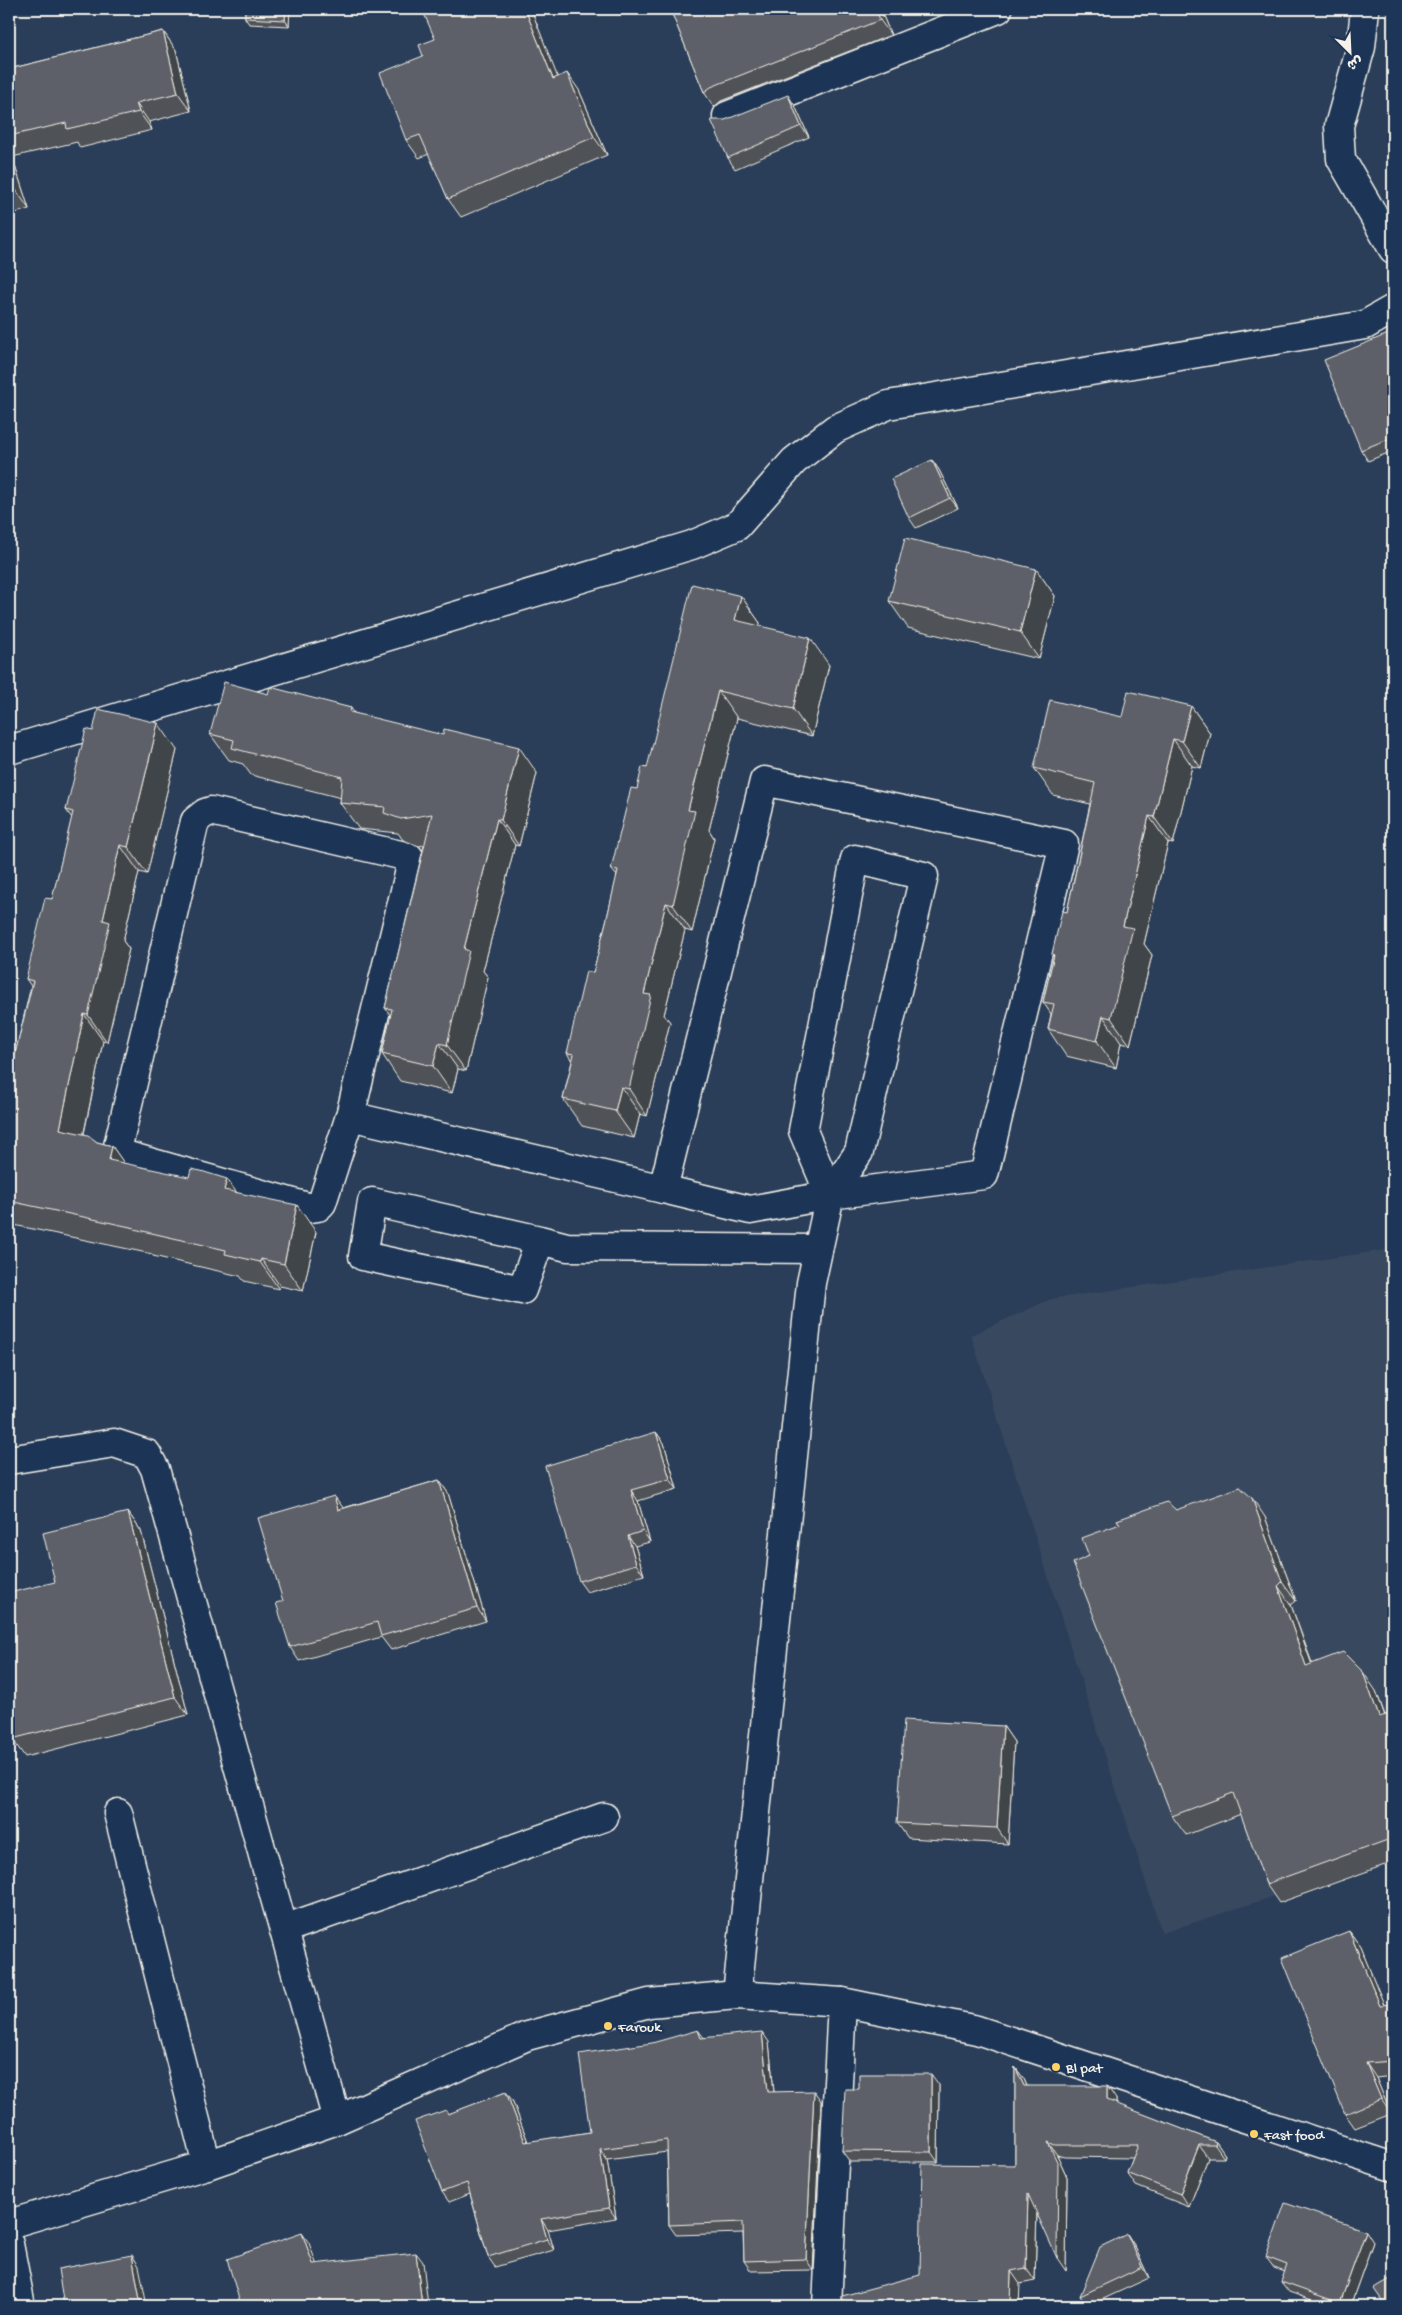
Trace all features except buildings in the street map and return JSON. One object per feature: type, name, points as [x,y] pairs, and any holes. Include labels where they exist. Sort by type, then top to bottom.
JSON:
[{"type":"street","points":[[727,116],[998,9]]},
{"type":"street","points":[[1365,9],[1362,46],[1339,126],[1341,159],[1393,249]]},
{"type":"street","points":[[9,750],[692,545],[737,526],[794,461],[834,429],[888,406],[1365,325],[1393,309]]},
{"type":"street","points":[[350,1116],[750,1210],[830,1195],[984,1175],[1064,844],[764,781],[664,1189]]},
{"type":"street","points":[[211,811],[409,857],[412,862],[350,1116],[322,1203],[318,1207],[311,1208],[121,1154],[117,1150],[195,821],[205,813],[211,811]]},
{"type":"street","points":[[737,1995],[808,1302],[830,1195],[859,1152],[924,876],[855,859],[803,1131],[830,1195]]},
{"type":"street","points":[[540,1240],[522,1290],[363,1256],[372,1202],[540,1240],[567,1247],[818,1249]]},
{"type":"street","points":[[9,1460],[114,1443],[147,1454],[155,1469],[337,2120]]},
{"type":"street","points":[[118,1813],[207,2165]]},
{"type":"street","points":[[284,1929],[604,1817]]},
{"type":"street","points":[[9,2224],[207,2165],[337,2120],[527,2036],[649,2003],[737,1995],[842,2002],[977,2030],[1393,2167]]},
{"type":"street","points":[[827,2306],[842,2002]]},
{"type":"street","points":[[9,2244],[21,2306]]},
{"type":"shaded area","points":[[1393,1249],[1393,1857],[1162,1933],[971,1335],[1051,1299]]},
{"type":"place","name":"Farouk","points":[[608,2026]]},
{"type":"place","name":"Bl pat","points":[[1056,2067]]},
{"type":"place","name":"Fast food","points":[[1254,2134]]}]
